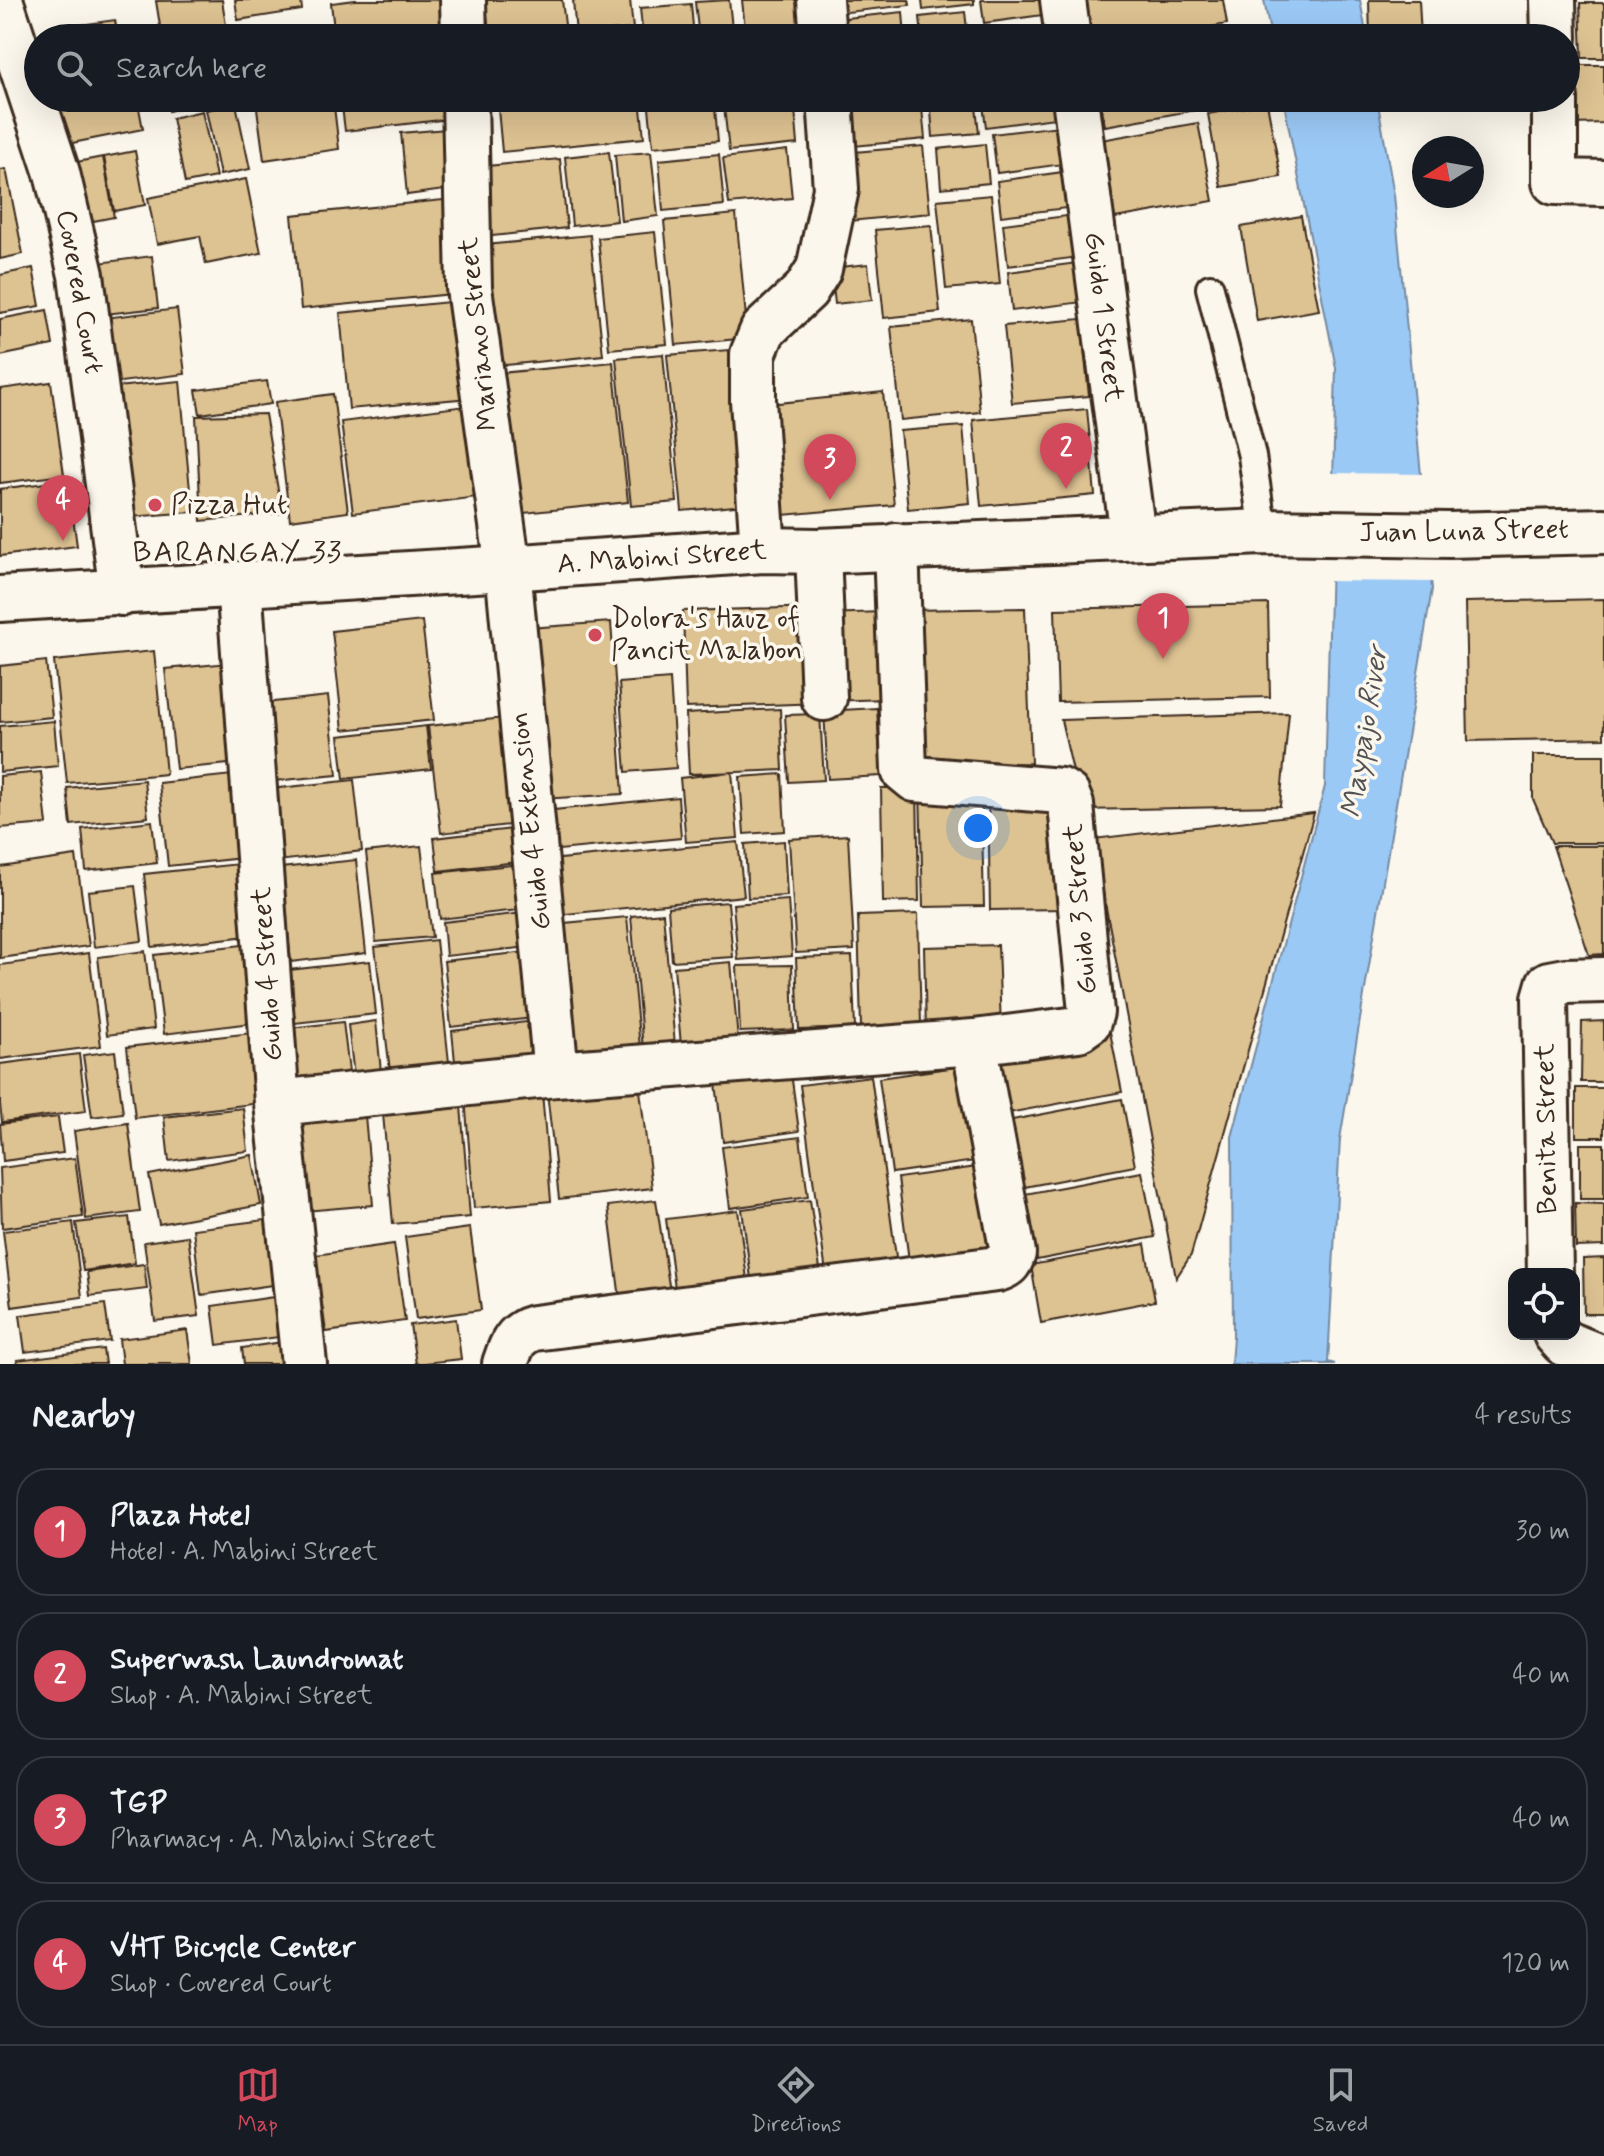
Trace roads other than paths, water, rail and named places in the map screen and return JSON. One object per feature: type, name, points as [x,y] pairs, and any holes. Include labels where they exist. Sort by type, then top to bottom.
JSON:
[{"type":"street","name":"Covered Court","points":[[0,0],[24,73]]},
{"type":"street","points":[[463,0],[464,24]]},
{"type":"street","points":[[820,0],[822,24]]},
{"type":"street","points":[[1063,0],[1066,24]]},
{"type":"street","points":[[1553,0],[1554,24]]},
{"type":"street","name":"Covered Court","points":[[37,112],[57,173],[81,275],[122,593]]},
{"type":"street","name":"Mariano Street","points":[[465,112],[469,288],[508,568]]},
{"type":"street","points":[[763,550],[753,354],[763,330],[806,290],[819,269],[836,189],[831,112]]},
{"type":"street","name":"Guido 1 Street","points":[[1077,112],[1133,536]]},
{"type":"street","points":[[1555,112],[1555,182],[1604,183]]},
{"type":"street","name":"Juan Luna Street","points":[[1324,533],[1449,535],[1604,531]]},
{"type":"street","name":"A. Mabini Street","points":[[0,599],[763,550],[818,551],[1263,532],[1324,533]]},
{"type":"street","name":"Guido 3 Street","points":[[896,546],[904,770],[915,779],[1061,791],[1067,795],[1071,805],[1091,1012],[1088,1022],[1078,1029],[974,1042]]},
{"type":"street","points":[[818,551],[824,698]]},
{"type":"street","name":"Guido 4 Extension","points":[[508,568],[556,1074]]},
{"type":"street","name":"Guido 4 Street","points":[[239,584],[277,1103],[304,1364]]},
{"type":"street","name":"Benita Street","points":[[1550,1268],[1545,998],[1549,984],[1604,980]]},
{"type":"street","points":[[277,1103],[556,1074],[974,1042],[1013,1253],[1007,1265],[997,1269],[534,1328],[526,1330],[514,1341],[505,1364]]},
{"type":"street","points":[[1561,1340],[1604,1359]]},
{"type":"lane","points":[[1210,288],[1252,456],[1263,532]]},
{"type":"water","points":[[1264,0],[1360,0],[1364,24],[1268,24]]},
{"type":"water","name":"Maypajo River","points":[[1286,112],[1379,112],[1394,195],[1432,589],[1340,1139],[1328,1362],[1335,1364],[1231,1364],[1232,1137],[1325,786],[1336,368]]},
{"type":"place","name":"Superwash Laundromat","points":[[1066,489]]},
{"type":"place","name":"TGP","points":[[830,500]]},
{"type":"place","name":"Pizza Hut","points":[[155,505]]},
{"type":"place","name":"VHT Bicycle Center","points":[[63,541]]},
{"type":"place","name":"Dolora's Hauz of Pancit Malabon","points":[[595,635]]},
{"type":"place","name":"Plaza Hotel","points":[[1163,659]]},
{"type":"district","name":"BARANGAY 33","points":[[238,552]]}]
